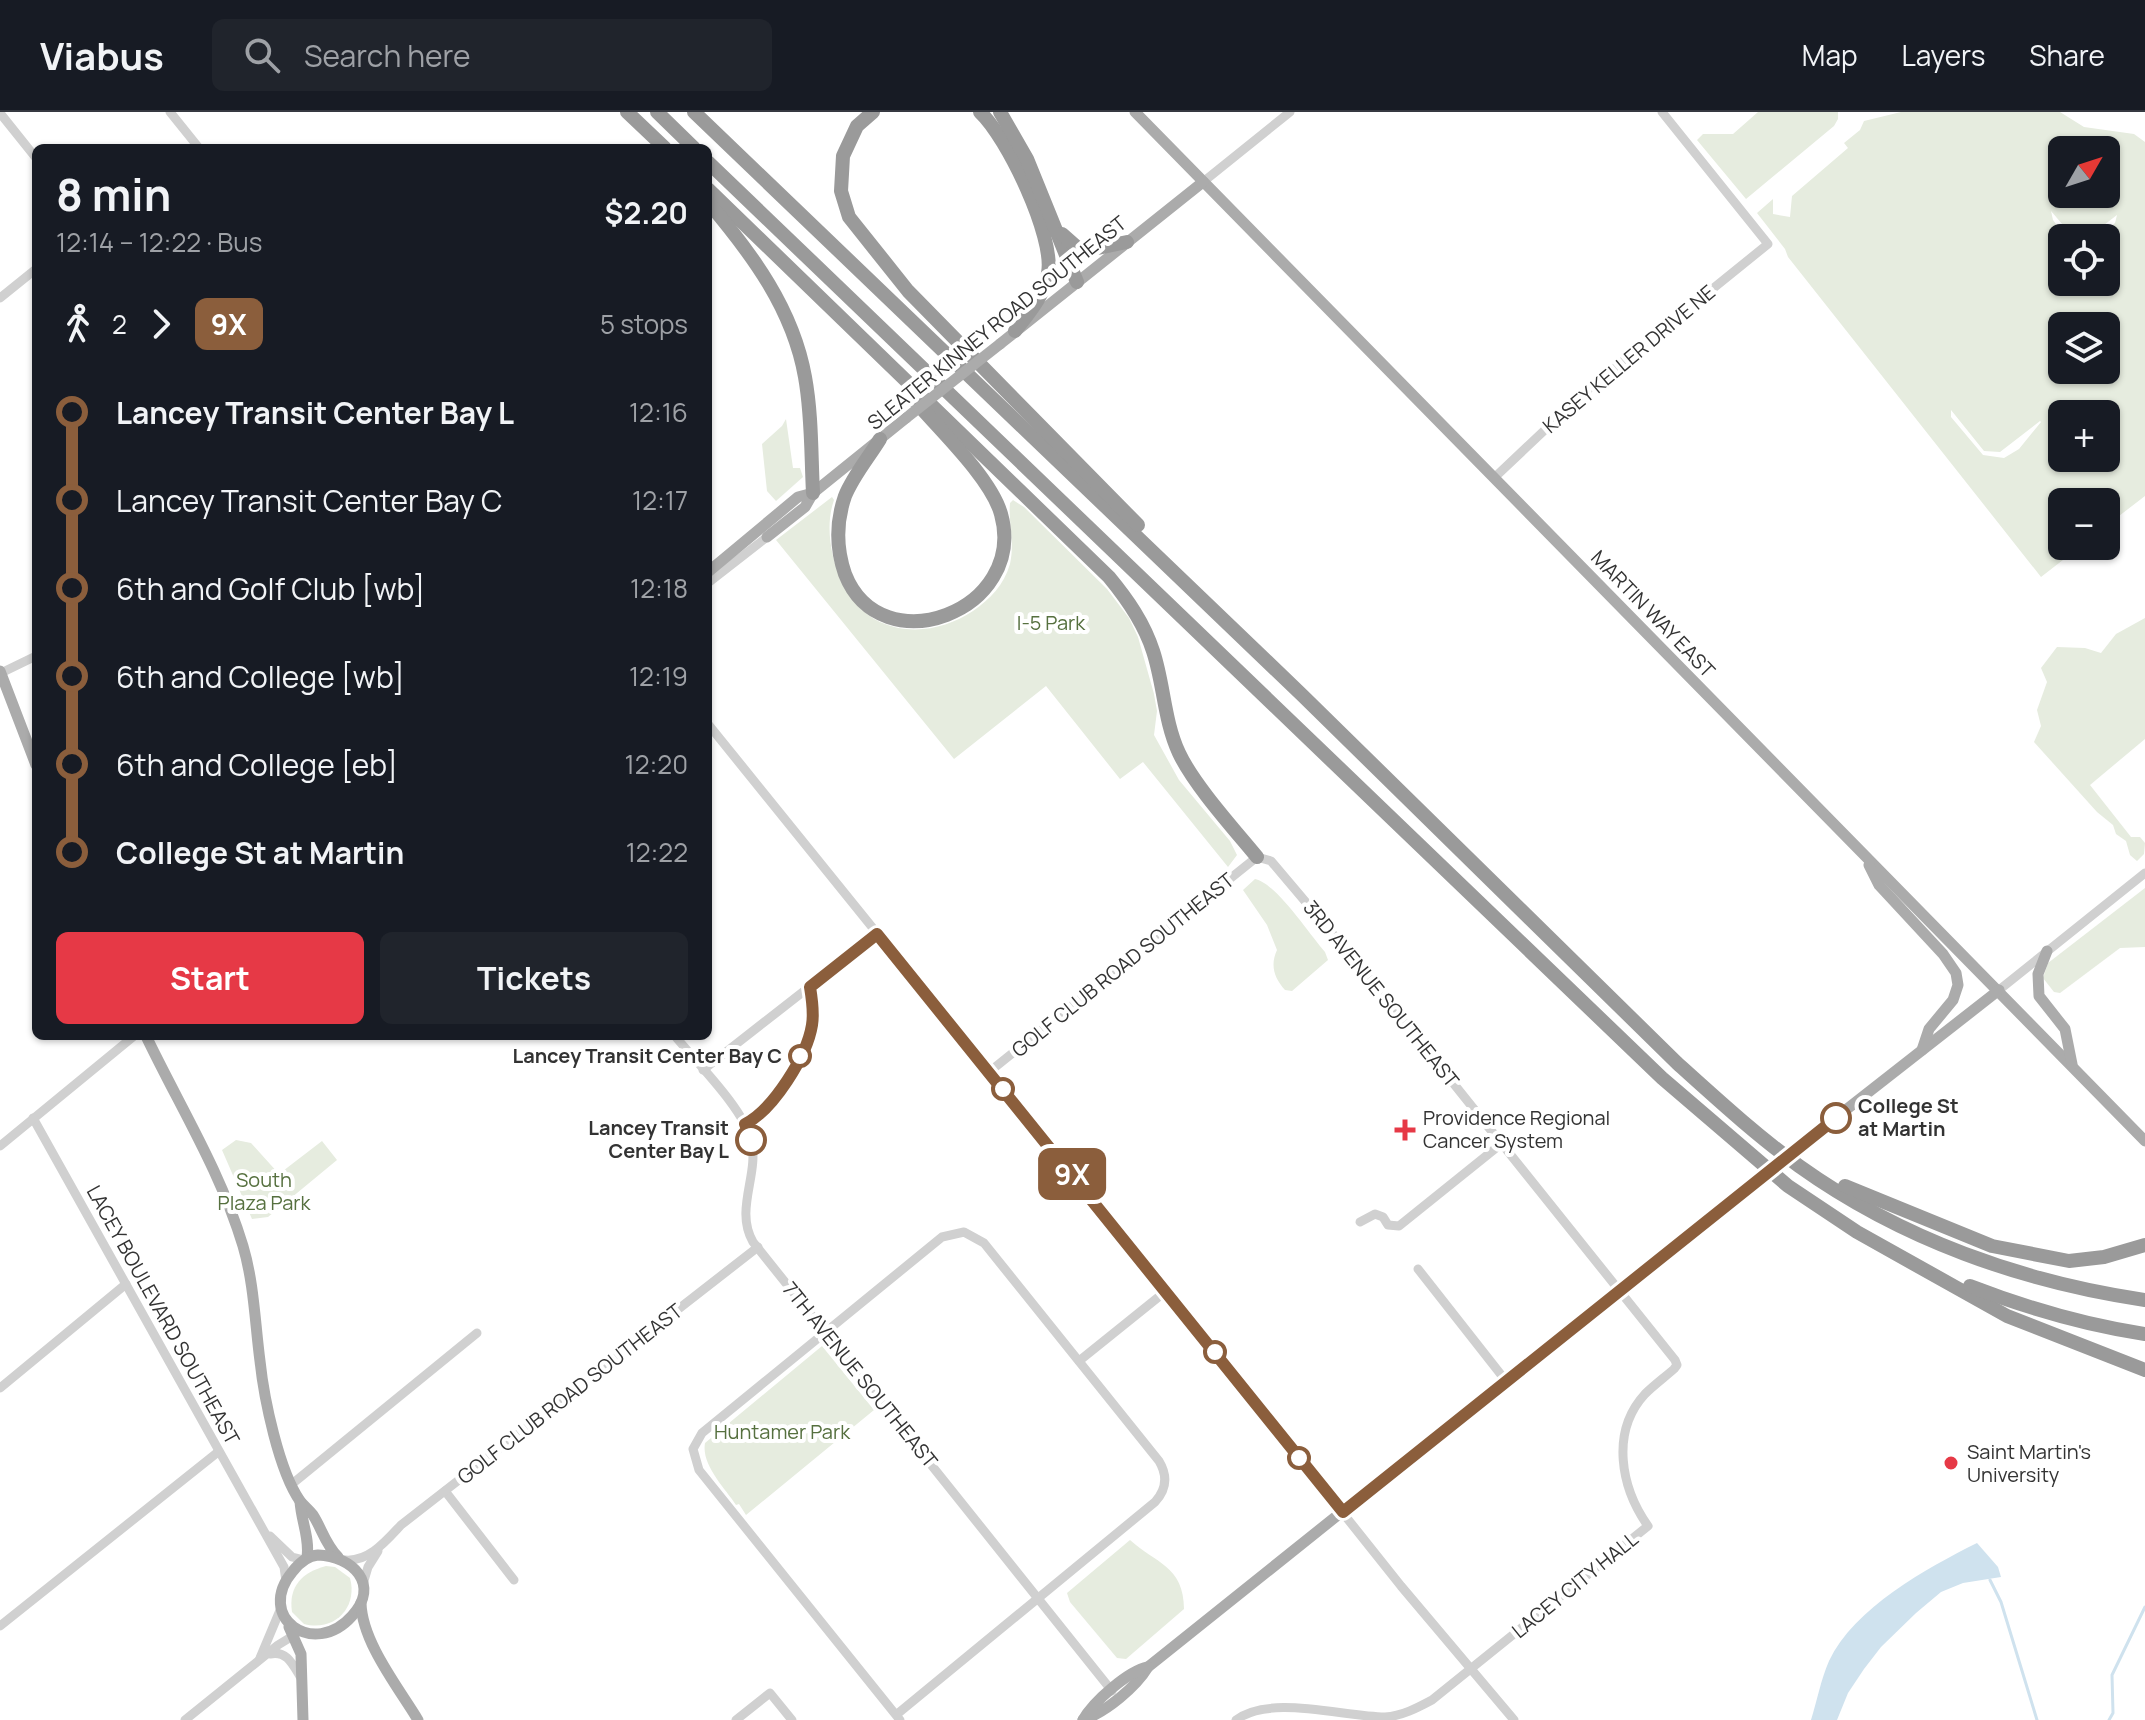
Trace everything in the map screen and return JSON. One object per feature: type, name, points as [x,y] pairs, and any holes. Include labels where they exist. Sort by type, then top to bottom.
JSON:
[{"type":"highway","points":[[627,112],[659,144]]},
{"type":"highway","points":[[657,112],[690,144]]},
{"type":"highway","points":[[694,112],[1302,695],[1677,1063],[1740,1119],[1800,1167],[1876,1213],[1927,1238],[2035,1278],[2145,1300]]},
{"type":"highway","points":[[873,112],[852,135],[841,168],[843,205],[864,238],[908,291],[1302,695]]},
{"type":"highway","points":[[980,112],[998,132],[1011,155],[1044,233],[1048,254],[1046,282],[1015,331]]},
{"type":"highway","points":[[1000,112],[1027,159],[1077,282]]},
{"type":"highway","points":[[712,166],[1662,1078],[1788,1186],[1857,1232],[2007,1316],[2145,1370]]},
{"type":"highway","points":[[712,193],[1109,577],[1128,600],[1144,626],[1154,653],[1167,716],[1180,755],[1193,777],[1257,857]]},
{"type":"highway","points":[[712,207],[752,257],[793,331],[809,401],[813,493]]},
{"type":"highway","points":[[1056,227],[1068,242],[1079,249],[1127,242]]},
{"type":"highway","points":[[855,332],[980,477],[1000,511],[1005,541],[1002,565],[979,596],[947,615],[914,621],[883,615],[854,591],[843,567],[837,537],[845,497],[880,439]]},
{"type":"highway","points":[[1800,1167],[1992,1246],[2069,1261],[2104,1257],[2145,1245]]},
{"type":"highway","points":[[1928,1271],[2019,1305],[2095,1326],[2145,1334]]},
{"type":"main road","name":"MARTIN WAY EAST","points":[[1135,112],[2145,1141]]},
{"type":"main road","name":"SLEATER KINNEY ROAD SOUTHEAST","points":[[767,537],[805,507],[813,493],[1203,182]]},
{"type":"main road","name":"SLEATER KINNEY ROAD SOUTHEAST","points":[[712,569],[798,497],[813,493]]},
{"type":"main road","points":[[0,672],[32,755]]},
{"type":"main road","points":[[1863,854],[1879,885],[1943,954],[1956,973],[1958,985],[1953,1000],[1929,1029],[1922,1050]]},
{"type":"main road","points":[[2047,951],[2038,974],[2039,996],[2065,1029],[2072,1065]]},
{"type":"main road","points":[[1148,1667],[1137,1669],[1090,1708],[1083,1720],[1095,1716],[1143,1677],[1148,1667],[1999,990]]},
{"type":"main road","points":[[148,1040],[205,1149],[232,1210],[249,1270],[266,1400],[292,1484],[300,1501],[312,1514],[327,1545],[357,1570],[363,1584],[362,1620],[418,1720]]},
{"type":"main road","points":[[300,1501],[301,1519],[307,1535],[306,1559]]},
{"type":"main road","points":[[303,1720],[301,1654],[297,1634],[286,1621],[281,1608],[281,1592],[286,1581],[306,1559],[318,1555],[341,1558]]},
{"type":"main road","points":[[297,1634],[319,1634],[335,1629],[350,1619],[361,1602]]},
{"type":"street","points":[[170,112],[193,144]]},
{"type":"street","points":[[1203,182],[1290,112]]},
{"type":"street","name":"KASEY KELLER DRIVE NE","points":[[1494,478],[1585,392],[1768,244],[1662,112]]},
{"type":"street","points":[[0,113],[32,153]]},
{"type":"street","points":[[0,298],[32,272]]},
{"type":"street","name":"SLEATER KINNEY ROAD SOUTHEAST","points":[[712,580],[767,537]]},
{"type":"street","points":[[0,672],[32,658]]},
{"type":"street","points":[[712,729],[1469,1670],[1514,1720]]},
{"type":"street","name":"GOLF CLUB ROAD SOUTHEAST","points":[[989,1072],[1257,857]]},
{"type":"street","name":"3RD AVENUE SOUTHEAST","points":[[1257,857],[1271,861],[1280,869],[1619,1290]]},
{"type":"street","points":[[1999,990],[2145,873]]},
{"type":"street","points":[[703,1070],[877,934]]},
{"type":"street","points":[[0,1146],[129,1040]]},
{"type":"street","name":"7TH AVENUE SOUTHEAST","points":[[678,1040],[738,1114],[752,1141],[744,1220],[758,1247],[1112,1691]]},
{"type":"street","name":"LACEY BOULEVARD SOUTHEAST","points":[[33,1118],[284,1567],[286,1581]]},
{"type":"street","points":[[1360,1222],[1375,1214],[1383,1217],[1388,1225],[1399,1226],[1501,1144]]},
{"type":"street","points":[[964,1232],[984,1243],[1079,1361],[1159,1461],[1164,1469],[1165,1485],[1155,1502],[898,1717],[699,1470],[693,1449],[702,1433],[942,1237],[964,1232]]},
{"type":"street","name":"GOLF CLUB ROAD SOUTHEAST","points":[[363,1584],[368,1567],[401,1525],[758,1247]]},
{"type":"street","points":[[1418,1269],[1506,1381]]},
{"type":"street","points":[[0,1388],[126,1284]]},
{"type":"street","name":"LACEY CITY HALL","points":[[1469,1670],[1648,1526],[1630,1498],[1624,1477],[1624,1444],[1636,1406],[1677,1365],[1619,1290]]},
{"type":"street","points":[[1079,1361],[1166,1291]]},
{"type":"street","points":[[292,1484],[477,1333]]},
{"type":"street","points":[[0,1626],[218,1452]]},
{"type":"street","points":[[445,1491],[514,1580]]},
{"type":"street","name":"LACEY BOULEVARD SOUTHEAST","points":[[262,1528],[285,1552],[298,1560],[306,1559]]},
{"type":"street","name":"GOLF CLUB ROAD SOUTHEAST","points":[[341,1558],[354,1561],[384,1543]]},
{"type":"street","points":[[261,1660],[281,1608]]},
{"type":"street","points":[[185,1720],[297,1634]]},
{"type":"street","points":[[261,1660],[272,1653],[286,1656],[301,1678]]},
{"type":"street","points":[[1236,1720],[1255,1711],[1292,1708],[1386,1717],[1399,1715],[1432,1700],[1469,1670]]},
{"type":"street","points":[[736,1720],[770,1693],[792,1720]]},
{"type":"green space","points":[[1758,112],[1838,112],[1838,119],[1834,126],[1746,199],[1697,140],[1703,134],[1733,134]]},
{"type":"green space","points":[[1901,112],[2060,112],[2084,127],[2134,134],[2145,142],[2145,496],[2120,515],[2120,488],[2048,488],[2048,560],[2063,560],[2041,577],[1788,257],[1757,213],[1773,199],[1773,214],[1790,217],[1792,196],[1848,148],[1844,143],[1860,130],[1864,121]],"holes":[[[1951,410],[1984,451],[2000,452],[2041,422],[2019,449],[2004,458],[1983,455],[1951,417]]]},
{"type":"green space","points":[[786,419],[793,468],[800,468],[803,477],[776,501],[767,491],[762,444]]},
{"type":"green space","name":"I-5 Park","points":[[832,497],[832,551],[844,586],[866,613],[880,622],[904,629],[928,628],[951,622],[979,606],[996,591],[1010,564],[1010,503],[1013,500],[1024,507],[1107,589],[1129,618],[1138,637],[1154,694],[1157,711],[1154,735],[1179,780],[1230,841],[1237,855],[1228,867],[1143,762],[1120,779],[1046,686],[954,759],[776,540]]},
{"type":"green space","points":[[2145,618],[2145,739],[2090,785],[2131,837],[2140,837],[2145,843],[2144,854],[2137,861],[2130,855],[2126,841],[2116,834],[2113,825],[2097,812],[2034,742],[2041,726],[2037,710],[2047,682],[2041,668],[2057,647],[2085,648],[2101,653],[2116,634]]},
{"type":"green space","points":[[1255,879],[1282,899],[1325,952],[1328,960],[1292,991],[1285,990],[1278,981],[1274,966],[1277,950],[1267,925],[1243,890]]},
{"type":"green space","points":[[2145,888],[2145,947],[2120,948],[2060,993],[2054,992],[2043,978],[2048,963]]},
{"type":"green space","name":"South Plaza Park","points":[[236,1140],[251,1143],[279,1174],[322,1141],[337,1160],[268,1217],[252,1219],[222,1150]]},
{"type":"green space","name":"Huntamer Park","points":[[822,1346],[874,1410],[746,1515],[710,1468],[705,1443]]},
{"type":"green space","points":[[1130,1540],[1174,1574],[1183,1595],[1184,1609],[1126,1659],[1117,1658],[1070,1602],[1067,1593]]},
{"type":"green space","points":[[326,1566],[335,1567],[350,1578],[351,1599],[342,1615],[334,1621],[315,1626],[304,1624],[292,1612],[292,1595],[304,1576]]},
{"type":"water","points":[[1977,1543],[1998,1567],[2001,1577],[1963,1583],[1941,1592],[1881,1647],[1848,1693],[1837,1720],[1811,1720],[1829,1661],[1856,1624],[1915,1577]]},
{"type":"waterway","points":[[1990,1580],[2001,1602],[2037,1720]]},
{"type":"waterway","points":[[2109,1720],[2113,1713],[2112,1675],[2145,1607]]},
{"type":"bus line","name":"9X","points":[[751,1140],[745,1124],[769,1105],[808,1039],[812,1025],[810,987],[877,934],[1343,1512],[1836,1118]]},
{"type":"place","name":"Lancey Transit Center Bay C","points":[[800,1056]]},
{"type":"place","name":"College St at Martin","points":[[1836,1118]]},
{"type":"place","name":"Providence Regional Cancer System","points":[[1405,1130]]},
{"type":"place","name":"Lancey Transit Center Bay L","points":[[751,1140]]},
{"type":"place","name":"Saint Martin's University","points":[[1951,1463]]}]
